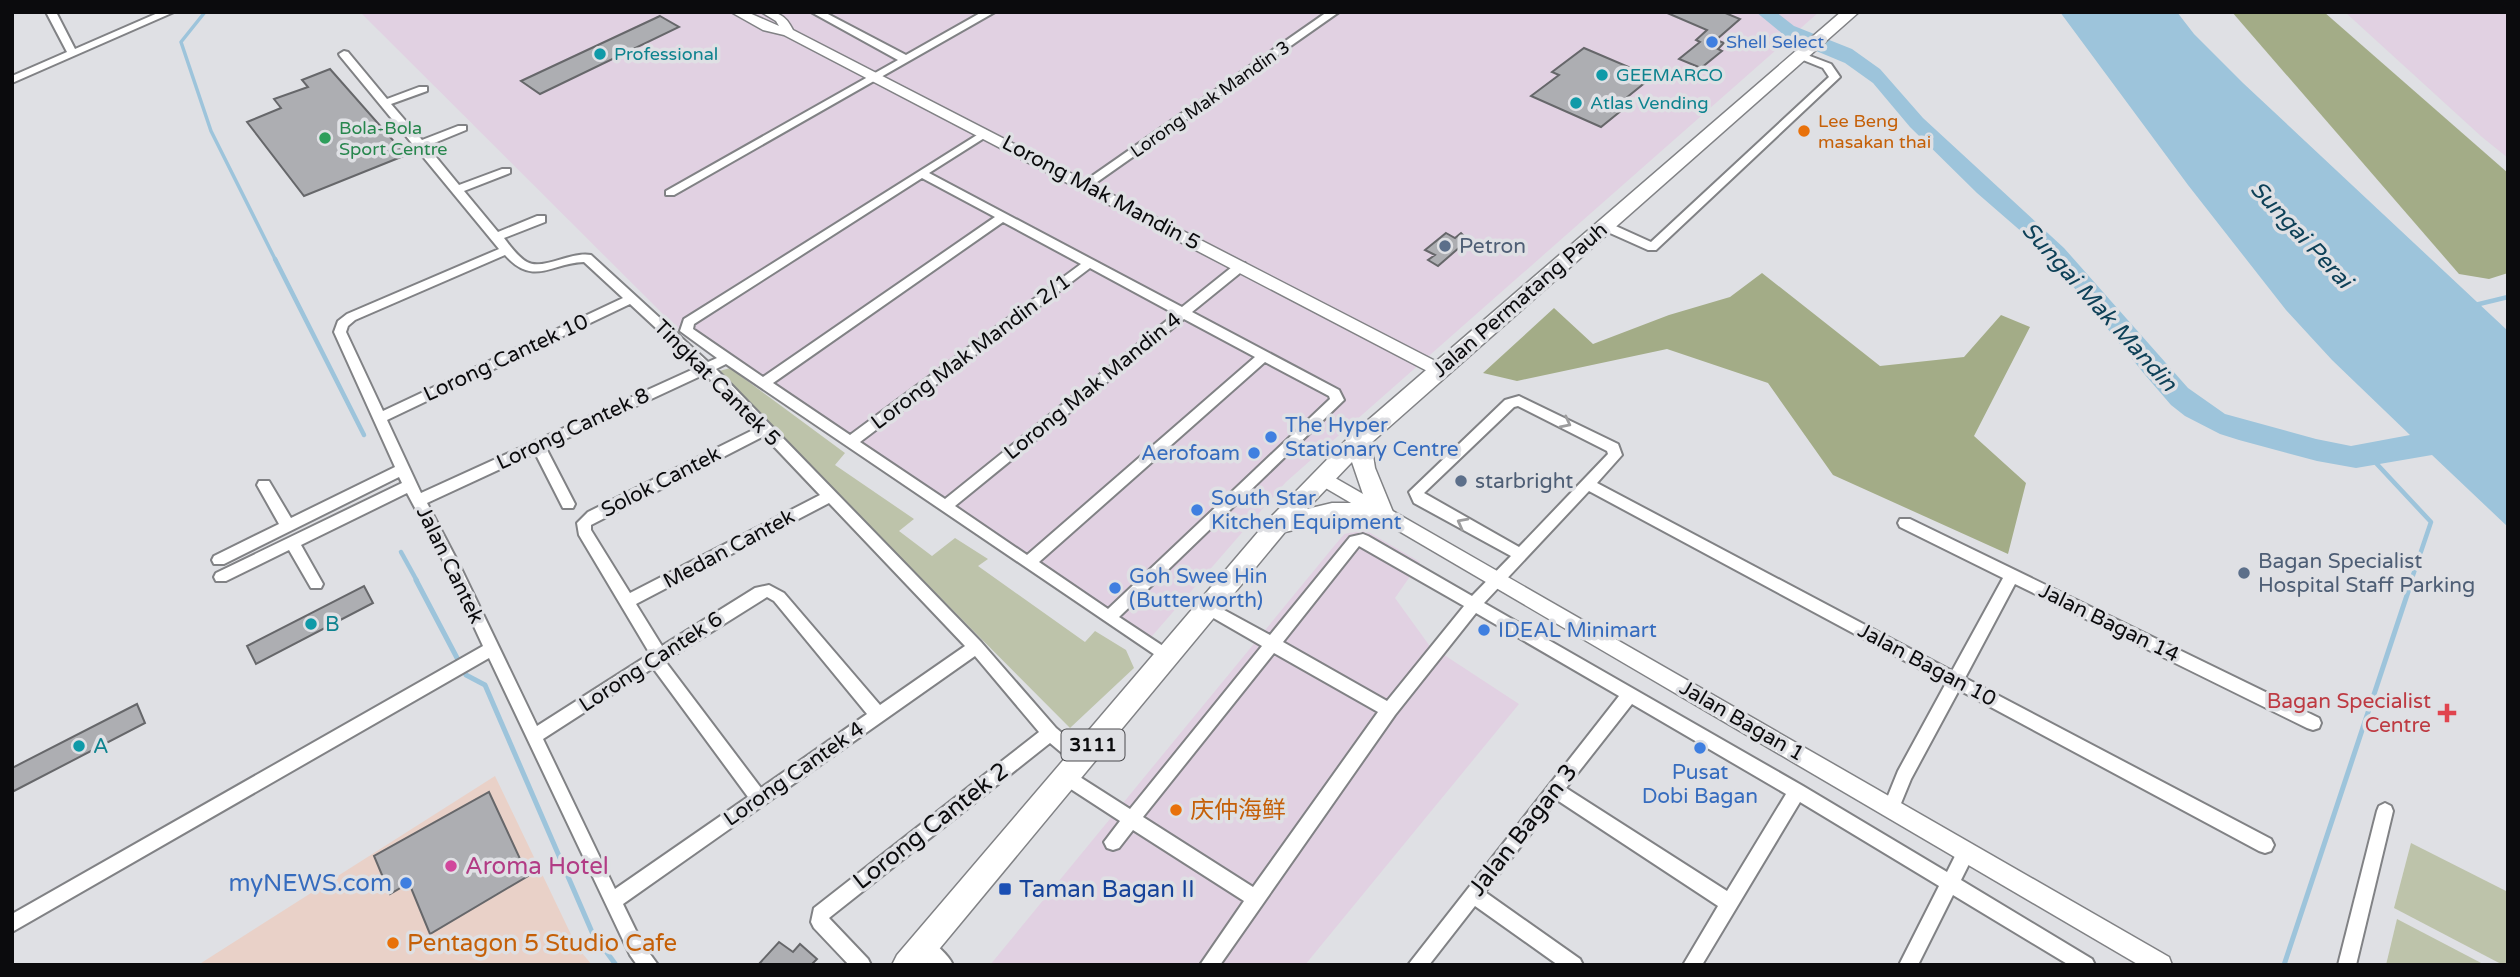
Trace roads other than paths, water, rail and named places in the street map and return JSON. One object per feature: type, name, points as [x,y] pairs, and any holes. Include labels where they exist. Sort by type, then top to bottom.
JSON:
[{"type":"main road","name":"Jalan Permatang Pauh","points":[[915,956],[1279,524],[1360,440],[1851,12]]},
{"type":"main road","points":[[1279,524],[1332,512],[1381,512],[1364,468],[1360,440]]},
{"type":"street","points":[[51,12],[73,54]]},
{"type":"street","points":[[12,80],[169,12]]},
{"type":"street","points":[[737,12],[767,27],[788,32]]},
{"type":"street","name":"Lorong Mak Mandin 5","points":[[768,12],[781,19],[788,32],[1438,370]]},
{"type":"street","points":[[816,12],[907,60]]},
{"type":"street","points":[[670,193],[990,12]]},
{"type":"street","name":"Lorong Mak Mandin 3","points":[[1086,185],[1334,12]]},
{"type":"street","points":[[1605,226],[1653,247],[1835,77],[1827,66],[1806,52]]},
{"type":"street","name":"Tingkat Cantek 5","points":[[344,54],[507,250],[525,266],[540,268],[577,257],[587,258],[705,366],[976,647],[1050,733],[1073,768]]},
{"type":"street","points":[[385,103],[423,89]]},
{"type":"street","points":[[419,145],[462,128]]},
{"type":"street","points":[[985,133],[688,322],[686,331],[1167,657]]},
{"type":"street","points":[[457,190],[506,171]]},
{"type":"street","points":[[922,174],[1265,355],[1334,393],[1337,400],[1110,616]]},
{"type":"street","points":[[764,383],[1003,217]]},
{"type":"street","points":[[496,237],[541,219]]},
{"type":"street","name":"Jalan Cantek","points":[[507,250],[368,309],[342,324],[340,332],[410,485],[453,566],[484,653],[534,736],[636,949],[649,965]]},
{"type":"street","name":"Lorong Mak Mandin 2/1","points":[[851,442],[1091,262]]},
{"type":"street","name":"Lorong Mak Mandin 4","points":[[945,506],[1241,266]]},
{"type":"street","name":"Lorong Cantek 10","points":[[380,418],[631,299]]},
{"type":"street","points":[[1029,562],[1265,355]]},
{"type":"street","name":"Lorong Cantek 8","points":[[418,501],[705,366],[728,358]]},
{"type":"street","points":[[1209,965],[1389,710],[1474,604],[1498,580],[1522,555],[1589,485],[1615,456],[1613,448],[1520,401],[1510,403],[1416,492],[1419,499],[1522,555]]},
{"type":"street","name":"Solok Cantek","points":[[759,798],[658,657],[584,531],[584,523],[593,516],[765,430]]},
{"type":"street","points":[[538,446],[568,504]]},
{"type":"street","points":[[219,560],[403,469]]},
{"type":"street","name":"Jalan Bagan 1","points":[[1323,478],[2161,965]]},
{"type":"street","points":[[264,485],[288,526]]},
{"type":"street","points":[[221,577],[410,485]]},
{"type":"street","name":"Jalan Bagan 10","points":[[1589,485],[2264,845]]},
{"type":"street","name":"Medan Cantek","points":[[627,602],[830,496]]},
{"type":"street","name":"Jalan Bagan 14","points":[[1905,523],[2313,723]]},
{"type":"street","name":"Jalan Bagan 1","points":[[1271,643],[1355,541],[1363,540],[1797,791],[2085,965]]},
{"type":"street","points":[[292,542],[316,584]]},
{"type":"street","points":[[1891,808],[1904,776],[2012,575]]},
{"type":"street","name":"Lorong Cantek 6","points":[[534,736],[760,592],[769,591],[779,597],[878,715]]},
{"type":"street","points":[[1208,608],[1389,710]]},
{"type":"street","points":[[1113,842],[1271,643]]},
{"type":"street","name":"Lorong Cantek 4","points":[[612,901],[976,647]]},
{"type":"street","points":[[12,923],[484,653]]},
{"type":"street","name":"Jalan Bagan 3","points":[[1417,965],[1629,696]]},
{"type":"street","name":"Lorong Cantek 2","points":[[862,965],[820,922],[823,910],[1050,733]]},
{"type":"street","points":[[1073,768],[1132,819],[1256,898]]},
{"type":"street","points":[[1555,790],[1729,903]]},
{"type":"street","points":[[1692,965],[1797,791]]},
{"type":"street","points":[[2347,965],[2385,811]]},
{"type":"street","points":[[1908,965],[1966,852]]},
{"type":"street","points":[[1473,894],[1574,965]]},
{"type":"street","points":[[915,956],[944,965]]},
{"type":"water","points":[[1756,12],[1776,12],[1794,26],[1852,49],[1880,69],[1923,118],[2064,248],[2188,388],[2225,414],[2351,446],[2410,435],[2332,360],[2286,310],[2188,185],[2060,12],[2177,12],[2194,34],[2243,83],[2508,331],[2508,527],[2432,455],[2356,468],[2317,461],[2239,440],[2220,434],[2185,416],[2171,405],[2146,376],[2045,252],[1977,193],[1910,127],[1873,83],[1845,63],[1790,40]]},
{"type":"waterway","points":[[205,12],[181,42],[211,131],[275,259]]},
{"type":"waterway","points":[[275,259],[364,435]]},
{"type":"waterway","points":[[2475,305],[2508,297]]},
{"type":"waterway","points":[[2375,462],[2431,522],[2411,581]]},
{"type":"waterway","points":[[401,552],[417,581]]},
{"type":"waterway","points":[[416,580],[466,675],[485,685],[592,932],[616,965]]},
{"type":"waterway","points":[[2284,965],[2412,580]]},
{"type":"place","name":"Shell Select","points":[[1712,42]]},
{"type":"place","name":"Professional","points":[[600,54]]},
{"type":"place","name":"GEEMARCO","points":[[1602,75]]},
{"type":"place","name":"Atlas Vending","points":[[1576,103]]},
{"type":"place","name":"Lee Beng masakan thai","points":[[1804,131]]},
{"type":"place","name":"Bola-Bola Sport Centre","points":[[325,138]]},
{"type":"place","name":"Petron","points":[[1445,246]]},
{"type":"place","name":"The Hyper Stationary Centre","points":[[1271,437]]},
{"type":"place","name":"Aerofoam","points":[[1254,453]]},
{"type":"place","name":"starbright","points":[[1461,481]]},
{"type":"place","name":"South Star Kitchen Equipment","points":[[1197,510]]},
{"type":"place","name":"Bagan Specialist Hospital Staff Parking","points":[[2244,573]]},
{"type":"place","name":"Goh Swee Hin (Butterworth)","points":[[1115,588]]},
{"type":"place","name":"B","points":[[311,624]]},
{"type":"place","name":"IDEAL Minimart","points":[[1484,630]]},
{"type":"place","name":"Bagan Specialist Centre","points":[[2447,713]]},
{"type":"place","name":"A","points":[[79,746]]},
{"type":"place","name":"Pusat Dobi Bagan","points":[[1700,748]]},
{"type":"place","name":"庆仲海鲜","points":[[1176,810]]},
{"type":"place","name":"Aroma Hotel","points":[[451,866]]},
{"type":"place","name":"myNEWS.com","points":[[406,883]]},
{"type":"place","name":"Taman Bagan II","points":[[1005,889]]},
{"type":"place","name":"Pentagon 5 Studio Cafe","points":[[393,943]]},
{"type":"water label","name":"Sungai Perai","points":[[2301,235]]},
{"type":"water label","name":"Sungai Mak Mandin","points":[[2099,307]]}]
